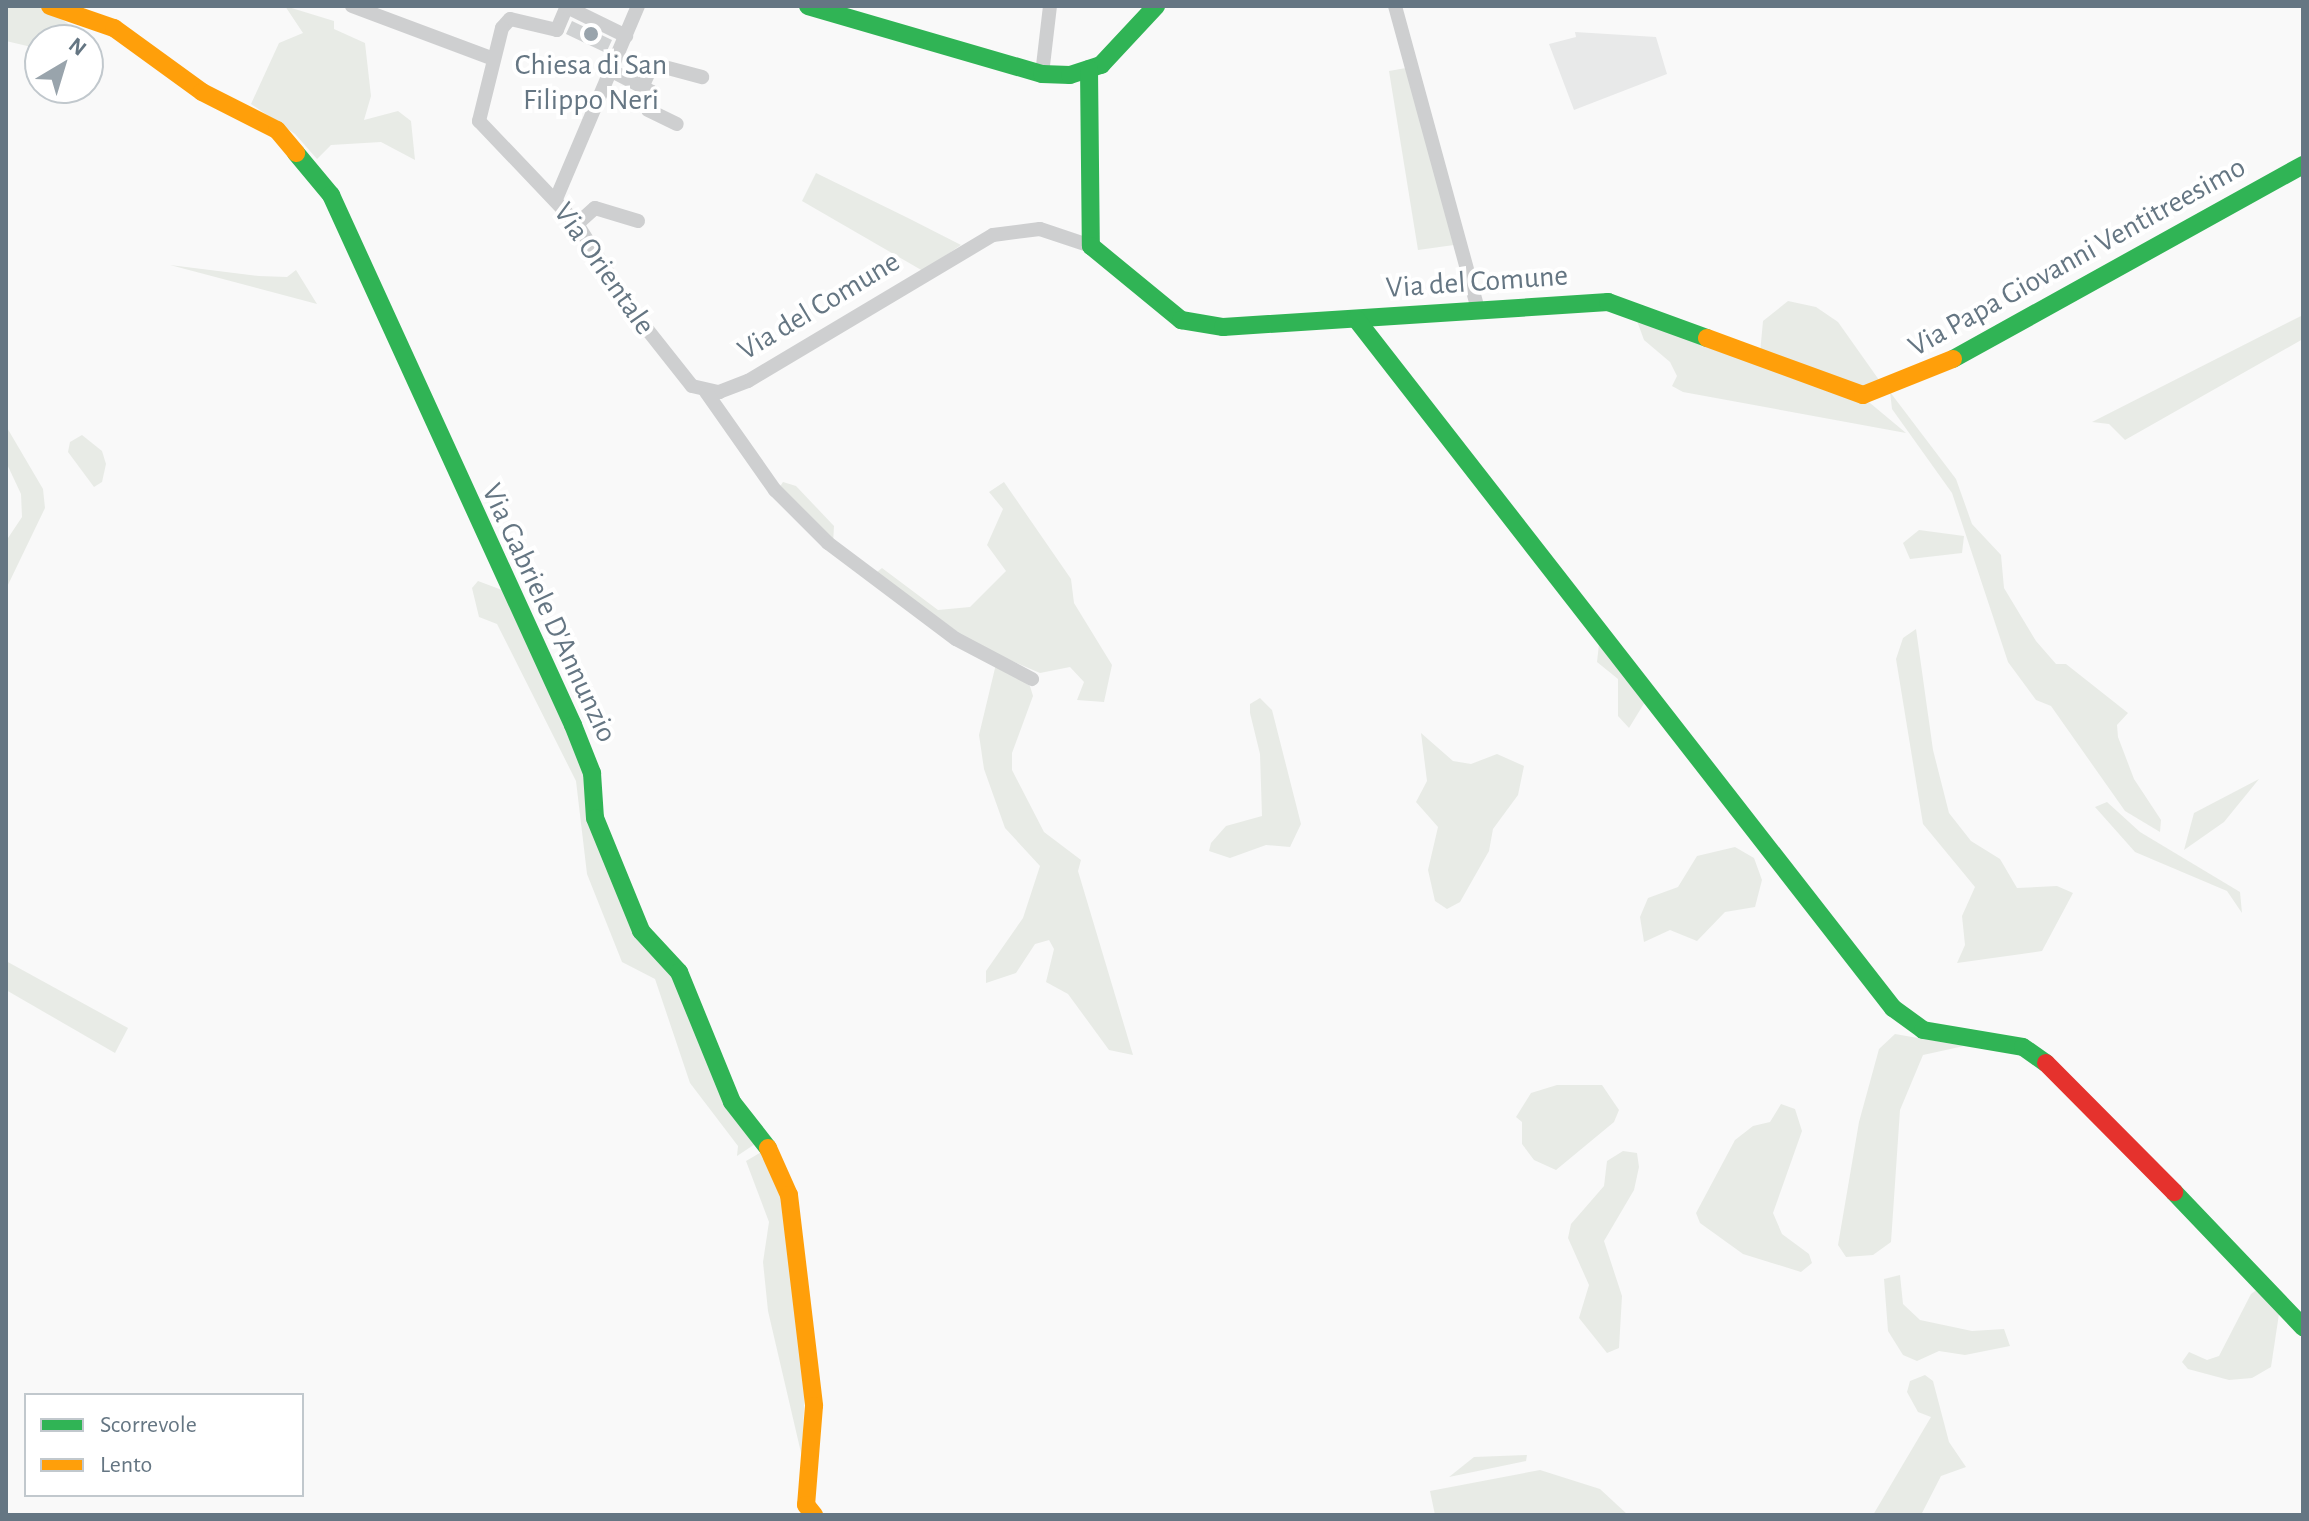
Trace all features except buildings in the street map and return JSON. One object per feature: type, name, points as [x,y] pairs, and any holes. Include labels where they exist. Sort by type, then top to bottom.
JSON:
[{"type":"street","name":"Via Gabriele D'Annunzio","points":[[50,6],[114,28],[202,92],[277,130],[331,195],[573,725],[592,773],[595,818],[641,931],[679,972],[732,1102],[763,1137],[789,1195],[814,1406],[806,1505],[812,1514]]},
{"type":"street","points":[[352,6],[491,58],[510,19],[557,30],[567,7],[626,36]]},
{"type":"street","points":[[556,199],[638,6]]},
{"type":"street","points":[[808,6],[1042,74],[1101,65],[1156,6]]},
{"type":"street","points":[[1042,74],[1050,6]]},
{"type":"street","points":[[1395,6],[1478,310]]},
{"type":"street","name":"Via Orientale","points":[[491,58],[479,121],[577,224],[654,342],[681,376],[706,392],[775,490],[828,543],[956,639],[1032,679]]},
{"type":"street","points":[[643,85],[653,64],[702,77]]},
{"type":"street","points":[[1089,69],[1091,246]]},
{"type":"street","points":[[612,71],[652,92],[648,110],[677,124]]},
{"type":"street","name":"Via Papa Giovanni Ventitreesimo","points":[[1877,394],[1998,338],[2303,165]]},
{"type":"street","points":[[577,224],[595,208],[638,221]]},
{"type":"street","name":"Via del Comune","points":[[706,392],[748,381],[993,235],[1040,229],[1091,246],[1181,320],[1223,327],[1608,302],[1830,386],[1877,394]]},
{"type":"street","points":[[1356,319],[1893,1008],[1923,1030],[2023,1047],[2063,1075],[2303,1327]]},
{"type":"shaded area","points":[[6,6],[43,6],[68,24],[24,24],[24,45],[6,41]]},
{"type":"shaded area","points":[[285,6],[334,21],[334,29],[365,43],[371,96],[364,120],[398,111],[411,121],[415,160],[381,142],[331,145],[317,159],[295,134],[251,104],[279,43],[303,33]]},
{"type":"shaded area","points":[[1575,32],[1656,37],[1667,74],[1574,110],[1549,44],[1576,37]]},
{"type":"shaded area","points":[[1406,68],[1454,245],[1418,250],[1389,71]]},
{"type":"shaded area","points":[[816,173],[961,245],[923,271],[802,201]]},
{"type":"shaded area","points":[[170,265],[259,276],[287,277],[296,270],[317,304]]},
{"type":"shaded area","points":[[1788,301],[1816,307],[1838,322],[1884,387],[1863,389],[1760,353],[1763,321]]},
{"type":"shaded area","points":[[1633,310],[1864,398],[1906,433],[1683,392],[1672,386],[1677,376],[1670,362],[1644,340]]},
{"type":"shaded area","points":[[2303,315],[2303,339],[2125,440],[2109,424],[2092,422]]},
{"type":"shaded area","points":[[1890,392],[1956,479],[1972,524],[2001,555],[2004,588],[2036,641],[2056,664],[2066,664],[2128,713],[2117,725],[2118,737],[2134,779],[2161,820],[2160,832],[2125,811],[2051,706],[2036,700],[2008,662],[1952,493],[1892,409]]},
{"type":"shaded area","points":[[6,426],[43,489],[45,508],[6,589],[6,541],[22,517],[21,494],[6,462]]},
{"type":"shaded area","points":[[82,435],[102,451],[106,464],[102,482],[94,487],[68,452],[70,442]]},
{"type":"shaded area","points":[[783,482],[796,486],[834,526],[833,544],[779,488]]},
{"type":"shaded area","points":[[1004,482],[1071,579],[1074,603],[1112,665],[1104,702],[1077,700],[1084,682],[1070,667],[1040,673],[998,655],[963,636],[877,572],[882,568],[938,610],[970,607],[1006,571],[987,545],[1003,509],[989,492]]},
{"type":"shaded area","points":[[1919,530],[1964,536],[1962,553],[1910,559],[1903,543]]},
{"type":"shaded area","points":[[478,581],[502,590],[586,769],[591,810],[751,1129],[755,1144],[737,1156],[738,1146],[690,1083],[655,979],[622,962],[587,874],[576,781],[497,624],[479,617],[472,588]]},
{"type":"shaded area","points":[[1916,629],[1933,750],[1949,813],[1971,841],[2000,859],[2017,888],[2057,886],[2073,893],[2042,951],[1957,963],[1965,945],[1962,916],[1975,887],[1923,824],[1896,659],[1903,638]]},
{"type":"shaded area","points":[[1599,644],[1648,697],[1629,728],[1618,716],[1618,679],[1597,662]]},
{"type":"shaded area","points":[[996,664],[1030,686],[1033,696],[1012,753],[1012,770],[1044,832],[1081,860],[1078,871],[1133,1055],[1109,1050],[1068,994],[1046,982],[1054,949],[1049,940],[1035,944],[1016,973],[986,983],[986,971],[1023,918],[1040,866],[1005,828],[984,769],[979,735]]},
{"type":"shaded area","points":[[1260,698],[1272,710],[1301,824],[1290,847],[1266,845],[1230,858],[1209,851],[1211,843],[1226,826],[1262,816],[1260,754],[1250,713],[1250,704]]},
{"type":"shaded area","points":[[1421,733],[1453,761],[1471,764],[1497,754],[1524,766],[1518,795],[1493,829],[1489,851],[1460,902],[1447,909],[1435,901],[1428,870],[1438,827],[1416,802],[1427,781]]},
{"type":"shaded area","points":[[2259,779],[2224,822],[2184,850],[2194,813]]},
{"type":"shaded area","points":[[2107,802],[2140,832],[2240,892],[2242,913],[2227,891],[2135,852],[2095,807]]},
{"type":"shaded area","points":[[1735,847],[1754,858],[1762,880],[1755,907],[1725,912],[1697,941],[1670,930],[1644,942],[1640,917],[1648,898],[1678,887],[1697,856]]},
{"type":"shaded area","points":[[6,961],[128,1028],[115,1053],[6,990]]},
{"type":"shaded area","points":[[1895,1034],[1964,1046],[1923,1055],[1900,1110],[1891,1242],[1873,1255],[1846,1257],[1838,1245],[1859,1122],[1879,1049]]},
{"type":"shaded area","points":[[1557,1085],[1602,1085],[1619,1110],[1614,1122],[1556,1170],[1534,1160],[1522,1144],[1522,1122],[1516,1117],[1531,1093]]},
{"type":"shaded area","points":[[1781,1104],[1795,1109],[1802,1131],[1773,1213],[1782,1234],[1809,1254],[1812,1263],[1801,1272],[1743,1254],[1700,1223],[1696,1213],[1735,1140],[1753,1126],[1770,1122]]},
{"type":"shaded area","points":[[765,1150],[781,1180],[806,1359],[802,1457],[768,1311],[763,1262],[769,1222],[746,1161]]},
{"type":"shaded area","points":[[1623,1151],[1637,1153],[1639,1167],[1634,1190],[1604,1241],[1622,1296],[1619,1348],[1607,1353],[1579,1318],[1589,1285],[1568,1238],[1571,1224],[1604,1186],[1607,1161]]},
{"type":"shaded area","points":[[1900,1275],[1903,1304],[1920,1320],[1972,1331],[2004,1329],[2010,1346],[1965,1355],[1939,1351],[1917,1361],[1903,1355],[1888,1331],[1884,1279]]},
{"type":"shaded area","points":[[2269,1281],[2282,1294],[2271,1367],[2252,1378],[2229,1380],[2188,1369],[2182,1362],[2189,1352],[2207,1360],[2219,1356],[2251,1294]]},
{"type":"shaded area","points":[[1925,1375],[1933,1381],[1949,1442],[1966,1467],[1941,1476],[1921,1515],[1873,1515],[1931,1417],[1918,1412],[1907,1392],[1910,1381]]},
{"type":"shaded area","points":[[1527,1455],[1526,1461],[1449,1477],[1474,1457]]},
{"type":"shaded area","points":[[1540,1470],[1600,1489],[1628,1515],[1435,1515],[1430,1491]]},
{"type":"traffic: fast","points":[[808,6],[1042,74],[1070,75],[1101,65],[1156,6]]},
{"type":"traffic: fast","points":[[1089,69],[1091,246],[1181,320],[1223,327],[1608,302],[1707,338]]},
{"type":"traffic: fast","points":[[296,153],[331,195],[573,725],[592,773],[595,818],[641,931],[679,972],[732,1102],[768,1148]]},
{"type":"traffic: fast","points":[[1953,359],[2303,165]]},
{"type":"traffic: fast","points":[[1356,319],[1893,1008],[1923,1030],[2023,1047],[2046,1063]]},
{"type":"traffic: fast","points":[[2174,1192],[2303,1327]]},
{"type":"traffic: slow","points":[[50,6],[114,28],[202,92],[277,130],[296,153]]},
{"type":"traffic: slow","points":[[1707,338],[1863,395],[1953,359]]},
{"type":"traffic: slow","points":[[768,1148],[789,1195],[814,1406],[806,1505],[814,1515]]},
{"type":"traffic: jam","points":[[2046,1063],[2174,1192]]},
{"type":"place","name":"Chiesa di San Filippo Neri","points":[[591,34]]}]
